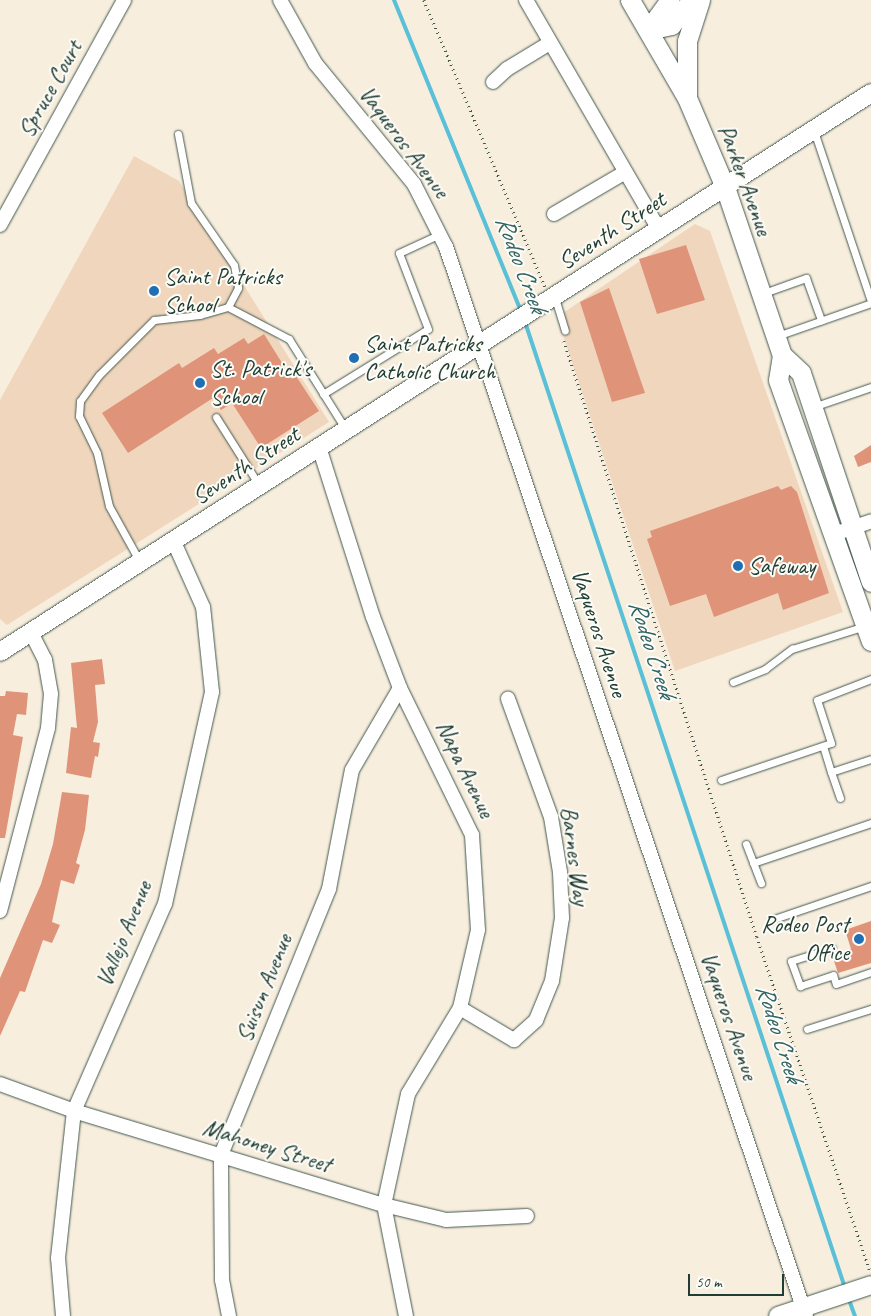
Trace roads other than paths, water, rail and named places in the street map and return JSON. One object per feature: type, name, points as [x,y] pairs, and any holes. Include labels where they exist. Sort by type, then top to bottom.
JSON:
[{"type":"main road","name":"Parker Avenue","points":[[630,0],[686,98],[725,187],[782,355],[801,373],[871,582]]},
{"type":"main road","points":[[648,30],[670,0]]},
{"type":"main road","points":[[648,30],[671,25],[692,0]]},
{"type":"main road","points":[[686,98],[687,41],[700,0]]},
{"type":"main road","name":"Parker Avenue","points":[[782,355],[778,380],[868,634]]},
{"type":"street","name":"Spruce Court","points":[[0,223],[124,0]]},
{"type":"street","name":"Vaqueros Avenue","points":[[280,0],[315,62],[414,184],[440,234],[480,344],[804,1312]]},
{"type":"street","points":[[526,0],[596,118],[624,173],[659,229]]},
{"type":"street","points":[[493,82],[507,69],[550,43]]},
{"type":"street","name":"Seventh Street","points":[[0,652],[871,93]]},
{"type":"street","points":[[554,214],[624,173]]},
{"type":"street","name":"Napa Avenue","points":[[319,447],[373,617],[400,688],[472,835],[478,930],[460,1008],[408,1094],[384,1205],[406,1316]]},
{"type":"street","points":[[834,534],[871,521]]},
{"type":"street","name":"Vallejo Avenue","points":[[63,1316],[58,1258],[74,1110],[165,904],[212,692],[203,607],[173,540]]},
{"type":"street","points":[[0,911],[48,728],[51,694],[45,660],[31,632]]},
{"type":"street","name":"Suisun Avenue","points":[[229,1316],[222,1280],[221,1155],[329,889],[352,770],[400,688]]},
{"type":"street","name":"Barnes Way","points":[[460,1008],[514,1040],[536,1020],[552,981],[562,918],[560,872],[551,817],[508,699]]},
{"type":"street","name":"Mahoney Street","points":[[0,1084],[74,1110],[384,1205],[446,1220],[527,1216]]},
{"type":"street","points":[[778,1316],[804,1312],[869,1282]]},
{"type":"lane","points":[[775,336],[871,302],[814,130]]},
{"type":"lane","points":[[178,134],[191,203],[234,265],[238,288],[228,307]]},
{"type":"lane","points":[[323,394],[428,329],[399,253],[440,234]]},
{"type":"lane","points":[[760,294],[806,278],[821,320]]},
{"type":"lane","points":[[548,301],[564,334]]},
{"type":"lane","points":[[140,562],[108,506],[97,453],[79,416],[80,401],[99,375],[154,320],[200,315],[228,307],[289,339],[346,430]]},
{"type":"lane","points":[[813,407],[871,386]]},
{"type":"lane","points":[[216,417],[259,485]]},
{"type":"lane","points":[[733,682],[765,669],[792,648],[868,634]]},
{"type":"lane","points":[[720,780],[831,743],[817,700],[871,679]]},
{"type":"lane","points":[[822,746],[840,798]]},
{"type":"lane","points":[[831,772],[871,758]]},
{"type":"lane","points":[[753,863],[871,823]]},
{"type":"lane","points":[[746,844],[761,883]]},
{"type":"lane","points":[[772,920],[871,886]]},
{"type":"lane","points":[[832,948],[791,961],[800,986],[833,975],[836,984],[871,972]]},
{"type":"lane","points":[[807,1029],[871,1009]]},
{"type":"waterway","name":"Rodeo Creek","points":[[394,0],[522,313]]},
{"type":"waterway","name":"Rodeo Creek","points":[[525,322],[845,1288]]},
{"type":"waterway","name":"Rodeo Creek","points":[[848,1297],[855,1316]]},
{"type":"place","name":"Saint Patricks School","points":[[154,291]]},
{"type":"place","name":"Saint Patricks Catholic Church","points":[[354,358]]},
{"type":"place","name":"St. Patrick's School","points":[[200,383]]},
{"type":"place","name":"Safeway","points":[[738,566]]},
{"type":"place","name":"Rodeo Post Office","points":[[859,939]]}]
